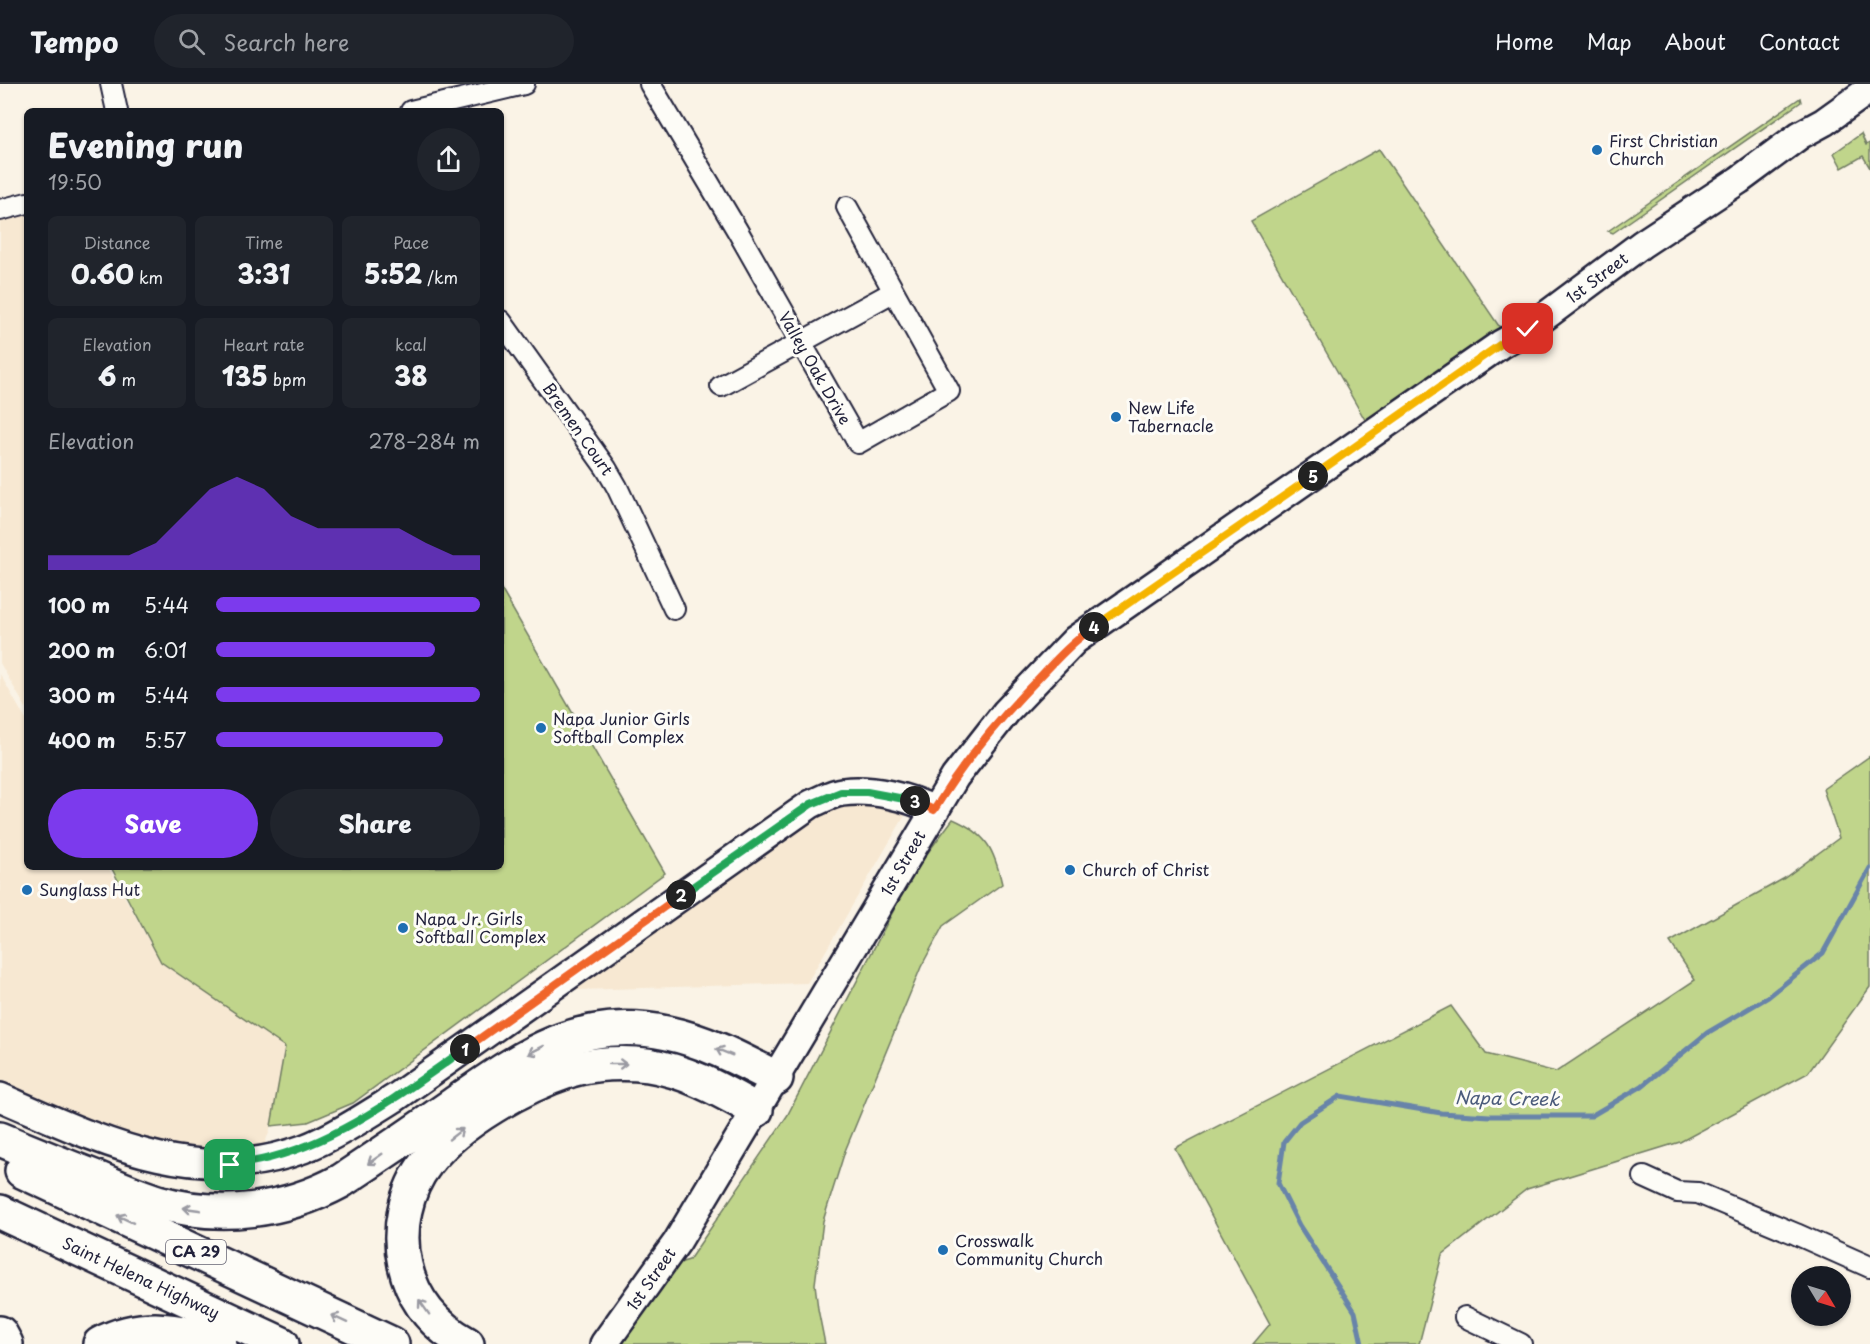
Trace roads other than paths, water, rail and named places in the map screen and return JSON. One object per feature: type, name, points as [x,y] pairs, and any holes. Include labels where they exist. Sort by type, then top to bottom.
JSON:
[{"type":"highway","points":[[0,1140],[158,1202],[206,1211],[251,1210],[320,1193],[341,1181],[508,1066],[539,1048],[569,1036],[600,1029],[633,1028],[665,1032],[692,1039],[730,1054],[776,1078]]},
{"type":"highway","points":[[467,1344],[445,1330],[422,1306],[409,1280],[403,1254],[402,1223],[410,1192],[426,1162],[451,1137],[500,1103],[542,1082],[574,1069],[611,1064],[648,1065],[682,1073],[756,1110]]},
{"type":"highway","name":"CA 29","points":[[0,1160],[392,1344]]},
{"type":"highway","name":"Saint Helena Highway","points":[[0,1212],[282,1344]]},
{"type":"highway","points":[[100,1344],[123,1334],[148,1329],[185,1334],[219,1344]]},
{"type":"highway","points":[[0,1333],[6,1344]]},
{"type":"main road","name":"1st Street","points":[[604,1344],[671,1251],[955,777],[1006,712],[1075,640],[1501,344],[1528,329],[1642,244],[1870,89]]},
{"type":"main road","points":[[0,1097],[118,1145],[166,1159],[230,1165],[272,1159],[305,1148],[347,1127],[395,1098],[811,804],[841,792],[867,792],[914,801],[934,810]]},
{"type":"street","points":[[111,84],[116,108]]},
{"type":"street","points":[[425,108],[524,84]]},
{"type":"street","name":"Valley Oak Drive","points":[[650,84],[858,443],[949,391],[847,207]]},
{"type":"street","points":[[0,210],[24,204]]},
{"type":"street","points":[[721,386],[893,292]]},
{"type":"street","name":"Bremen Court","points":[[504,325],[606,468],[674,609]]},
{"type":"street","points":[[1644,1177],[1677,1192],[1698,1193],[1870,1267]]},
{"type":"street","points":[[1465,1317],[1521,1344]]},
{"type":"waterway","name":"Napa Creek","points":[[1362,1344],[1355,1312],[1299,1225],[1278,1183],[1284,1142],[1300,1122],[1340,1096],[1441,1113],[1490,1116],[1591,1116],[1642,1086],[1707,1033],[1768,997],[1823,953],[1870,868]]},
{"type":"place","name":"First Christian Church","points":[[1597,150]]},
{"type":"place","name":"New Life Tabernacle","points":[[1116,417]]},
{"type":"place","name":"Napa Junior Girls Softball Complex","points":[[541,728]]},
{"type":"place","name":"Church of Christ","points":[[1070,870]]},
{"type":"place","name":"Sunglass Hut","points":[[27,890]]},
{"type":"place","name":"Napa Jr. Girls Softball Complex","points":[[403,928]]},
{"type":"place","name":"Crosswalk Community Church","points":[[943,1250]]}]
